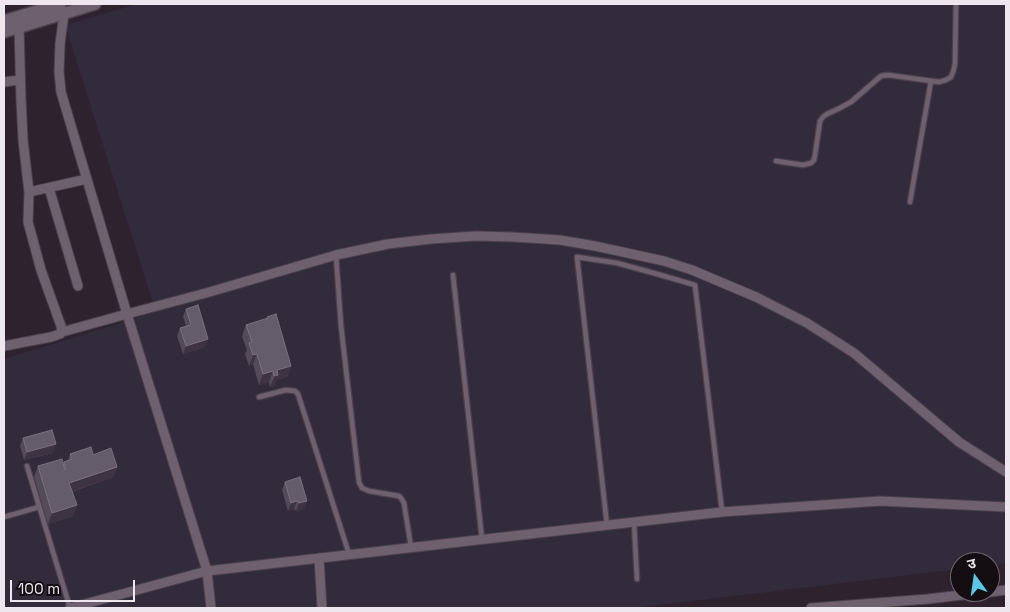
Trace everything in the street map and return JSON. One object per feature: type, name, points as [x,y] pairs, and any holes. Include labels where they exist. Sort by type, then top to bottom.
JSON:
[{"type":"main road","points":[[4,21],[62,7],[96,4]]},
{"type":"main road","points":[[4,32],[19,28],[62,7]]},
{"type":"street","points":[[62,7],[59,81],[63,100],[207,570],[211,608]]},
{"type":"street","points":[[19,28],[23,140],[29,192],[28,222],[41,270],[62,332]]},
{"type":"street","points":[[4,82],[20,80]]},
{"type":"street","points":[[29,192],[88,179]]},
{"type":"street","points":[[49,188],[78,286]]},
{"type":"street","points":[[4,346],[51,337],[62,332],[206,294],[336,255],[388,244],[476,236],[560,240],[603,247],[664,261],[722,282],[814,327],[854,353],[959,442],[1006,472]]},
{"type":"street","points":[[70,608],[207,570],[722,512],[880,501],[1006,507]]},
{"type":"street","points":[[319,558],[322,608]]},
{"type":"street","points":[[811,608],[929,604],[950,600]]},
{"type":"lane","points":[[776,161],[802,165],[811,163],[814,160],[820,122],[823,117],[852,102],[881,76],[888,75],[939,82],[951,77],[954,64],[956,4]]},
{"type":"lane","points":[[910,202],[932,81]]},
{"type":"lane","points":[[336,255],[340,314],[359,482],[362,488],[369,491],[401,498],[404,503],[411,547]]},
{"type":"lane","points":[[607,525],[577,257],[633,267],[695,286],[722,512]]},
{"type":"lane","points":[[453,275],[482,539]]},
{"type":"lane","points":[[259,397],[286,390],[295,391],[298,394],[349,554]]},
{"type":"lane","points":[[27,466],[70,608]]},
{"type":"lane","points":[[4,517],[39,507]]},
{"type":"lane","points":[[634,522],[637,578]]},
{"type":"shaded area","points":[[137,4],[1006,4],[1006,563],[1000,564],[1000,552],[950,552],[950,570],[633,608],[4,608],[4,359],[156,312],[65,25]]},
{"type":"building","points":[[198,305],[208,339],[186,346],[180,328],[191,325],[186,309]]},
{"type":"building","points":[[276,314],[291,366],[277,370],[278,375],[274,376],[273,371],[263,374],[257,354],[253,355],[249,343],[252,342],[246,325]]},
{"type":"building","points":[[52,430],[56,444],[27,452],[23,438]]},
{"type":"building","points":[[91,447],[93,455],[111,448],[117,467],[69,483],[77,505],[52,513],[38,466],[62,459],[65,470],[64,462],[72,459],[70,454]]},
{"type":"building","points":[[300,477],[307,501],[291,503],[285,482]]}]
